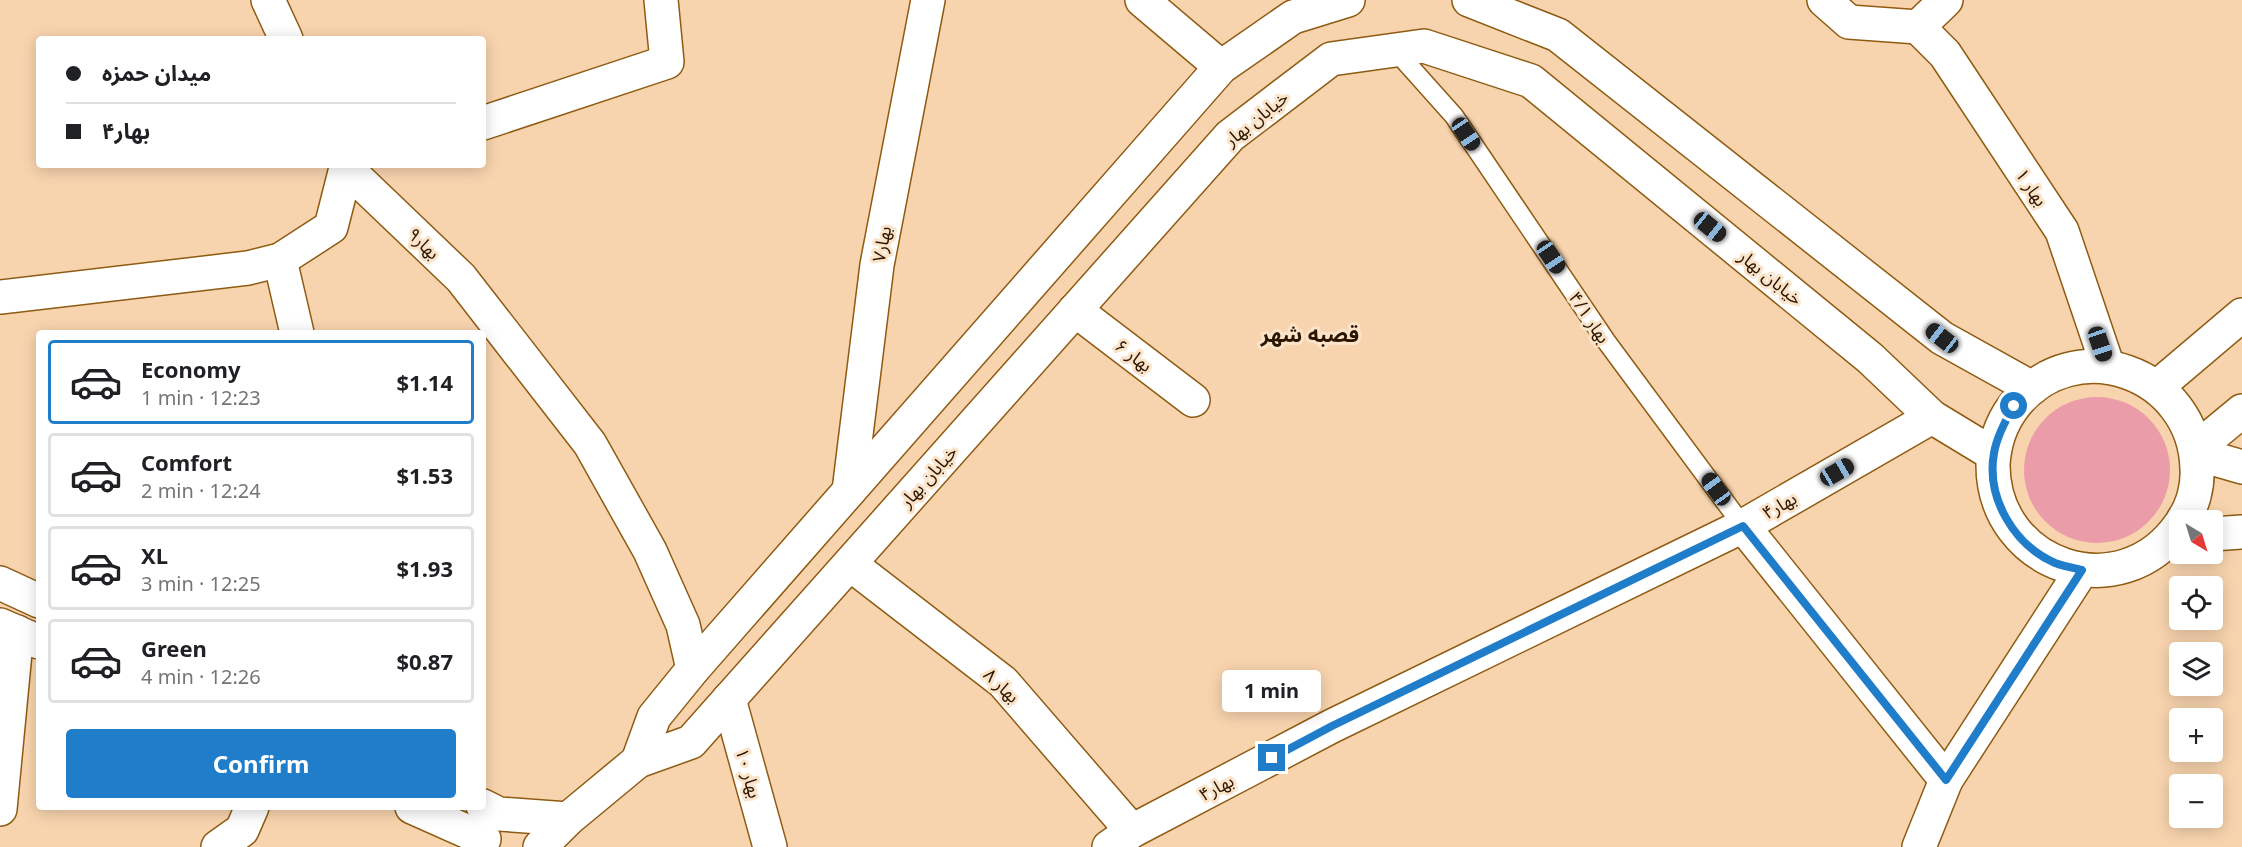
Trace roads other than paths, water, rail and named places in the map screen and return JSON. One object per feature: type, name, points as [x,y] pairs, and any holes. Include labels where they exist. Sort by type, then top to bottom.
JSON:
[{"type":"street","points":[[268,0],[285,36]]},
{"type":"street","points":[[486,122],[666,62],[661,0]]},
{"type":"street","name":"بهار۷","points":[[849,491],[877,265],[928,0]]},
{"type":"street","points":[[1142,0],[1221,67]]},
{"type":"street","points":[[638,761],[654,717],[693,669],[1221,67],[1293,17],[1348,0]]},
{"type":"street","points":[[1469,0],[1558,35],[1942,338],[2032,388]]},
{"type":"street","points":[[1824,0],[1849,22],[1918,27],[1946,0]]},
{"type":"street","name":"بهار ۱","points":[[1918,27],[1945,54],[2062,231],[2108,367]]},
{"type":"street","name":"خیابان بهار","points":[[554,838],[638,761],[692,742],[1230,136],[1331,58],[1424,46],[1531,81],[1870,358],[1932,417],[1994,454]]},
{"type":"street","name":"بهار۹","points":[[0,297],[248,268],[280,260],[331,227],[348,168]]},
{"type":"street","name":"بهار۹","points":[[351,168],[461,278],[590,444],[650,551],[683,624],[693,669]]},
{"type":"street","points":[[280,260],[296,330]]},
{"type":"street","name":"بهار ۶","points":[[1075,310],[1192,400]]},
{"type":"street","points":[[2157,387],[2242,315]]},
{"type":"street","points":[[2169,538],[2153,553],[2131,564],[2107,570],[2082,570],[2056,563],[2033,550],[2014,531],[2000,508],[1994,482],[1994,454],[2001,429],[2014,406],[2032,388],[2055,374],[2081,367],[2108,367],[2134,374],[2157,387],[2180,411],[2188,426],[2196,452],[2197,476],[2194,497],[2188,510]]},
{"type":"street","points":[[2196,452],[2242,411]]},
{"type":"street","name":"بهار۴","points":[[1120,839],[1332,726],[1743,526],[1932,417]]},
{"type":"street","points":[[2196,452],[2242,467]]},
{"type":"street","points":[[1743,526],[1946,780]]},
{"type":"street","points":[[2223,533],[2242,532]]},
{"type":"street","name":"بهار ۸","points":[[850,564],[1003,682],[1120,839]]},
{"type":"street","points":[[1919,847],[1946,780],[2082,570]]},
{"type":"street","points":[[0,583],[36,600]]},
{"type":"street","points":[[0,809],[19,633]]},
{"type":"street","name":"بهار ۱۰","points":[[729,699],[770,847]]},
{"type":"street","points":[[218,847],[242,830],[251,810]]},
{"type":"street","points":[[424,810],[488,826],[554,838]]},
{"type":"lane","name":"بهار ۴/۱","points":[[1395,50],[1454,116],[1606,341],[1743,526]]},
{"type":"district","name":"قصبه شهر","points":[[1310,334]]}]
